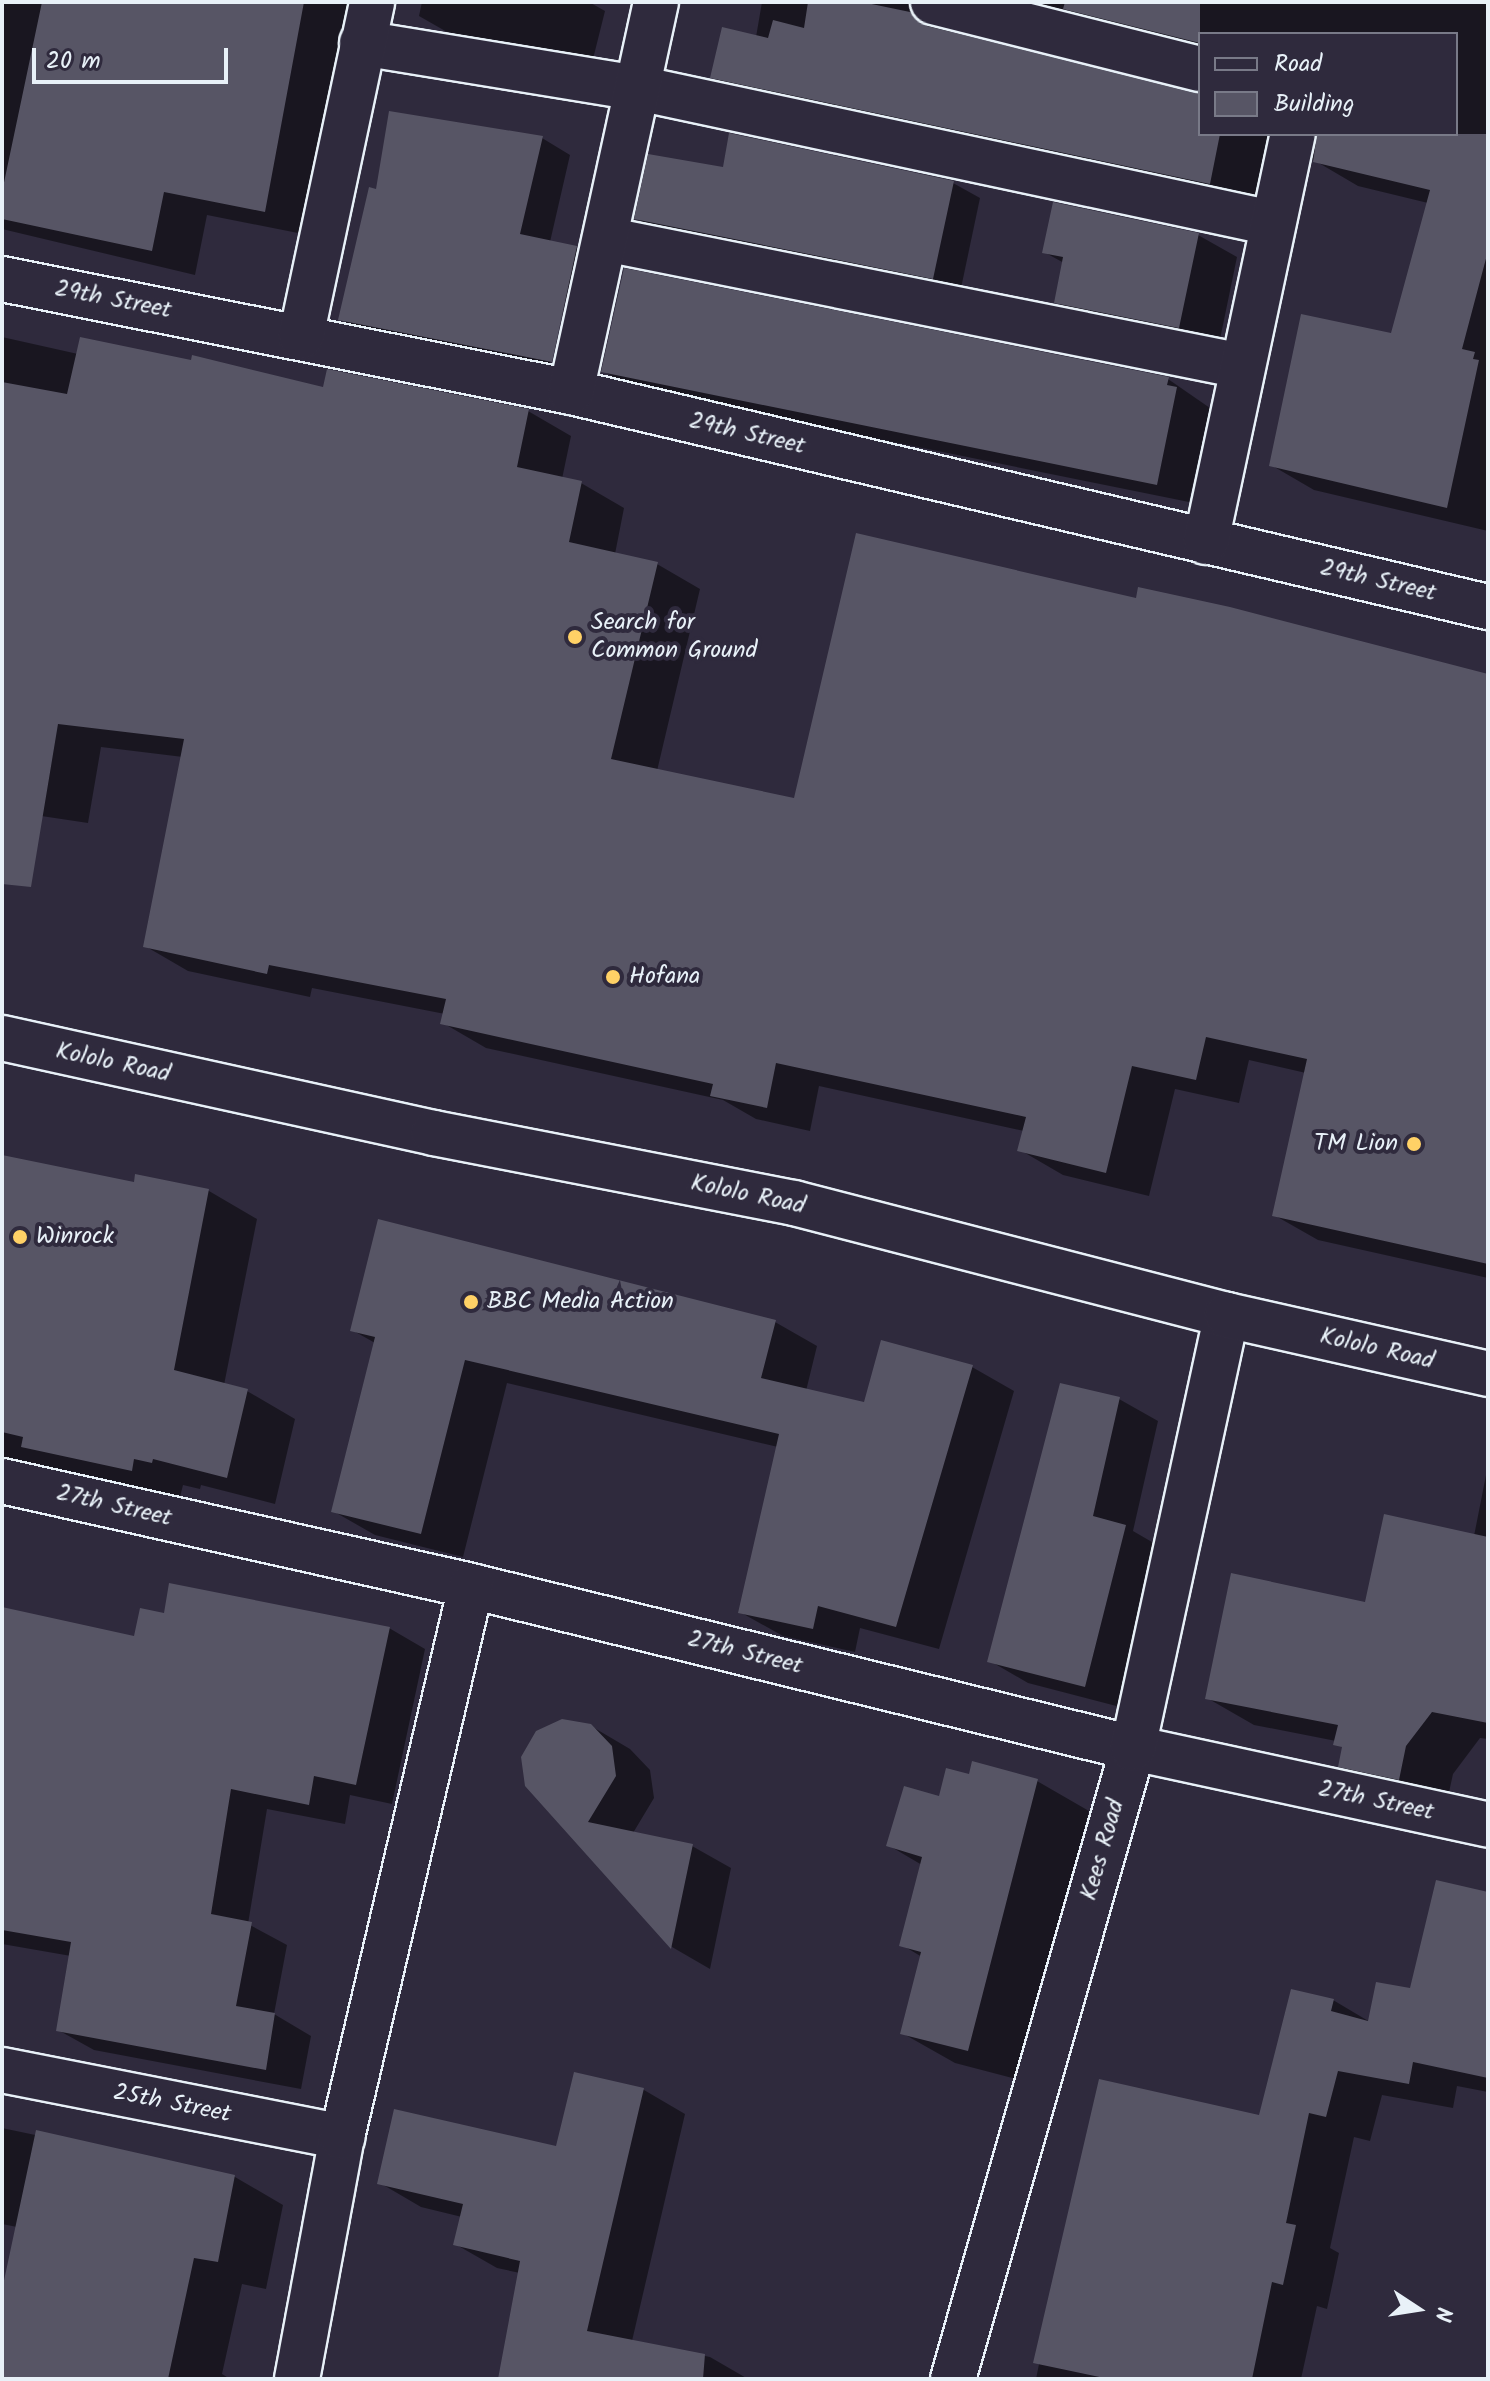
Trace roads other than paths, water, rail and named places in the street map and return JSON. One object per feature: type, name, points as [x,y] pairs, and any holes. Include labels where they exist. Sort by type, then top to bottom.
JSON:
[{"type":"street","points":[[571,392],[656,2]]},
{"type":"street","points":[[933,2],[1198,68]]},
{"type":"street","points":[[301,337],[367,22],[638,88],[1272,223]]},
{"type":"street","points":[[1206,542],[1293,136]]},
{"type":"street","points":[[605,239],[1242,366]]},
{"type":"street","name":"29th Street","points":[[2,279],[571,392],[1488,607]]},
{"type":"street","name":"Kololo Road","points":[[2,1038],[434,1133],[794,1203],[1227,1315],[1488,1374]]},
{"type":"street","name":"Kees Road","points":[[953,2379],[1133,1748],[1227,1315]]},
{"type":"street","name":"27th Street","points":[[2,1481],[471,1586],[1133,1748],[1488,1825]]},
{"type":"street","points":[[297,2379],[342,2137],[471,1586]]},
{"type":"street","name":"25th Street","points":[[2,2070],[342,2137]]},
{"type":"place","name":"Search for Common Ground","points":[[575,637]]},
{"type":"place","name":"Hofana","points":[[613,977]]},
{"type":"place","name":"TM Lion","points":[[1414,1144]]},
{"type":"place","name":"Winrock","points":[[20,1237]]},
{"type":"place","name":"BBC Media Action","points":[[471,1302]]}]
